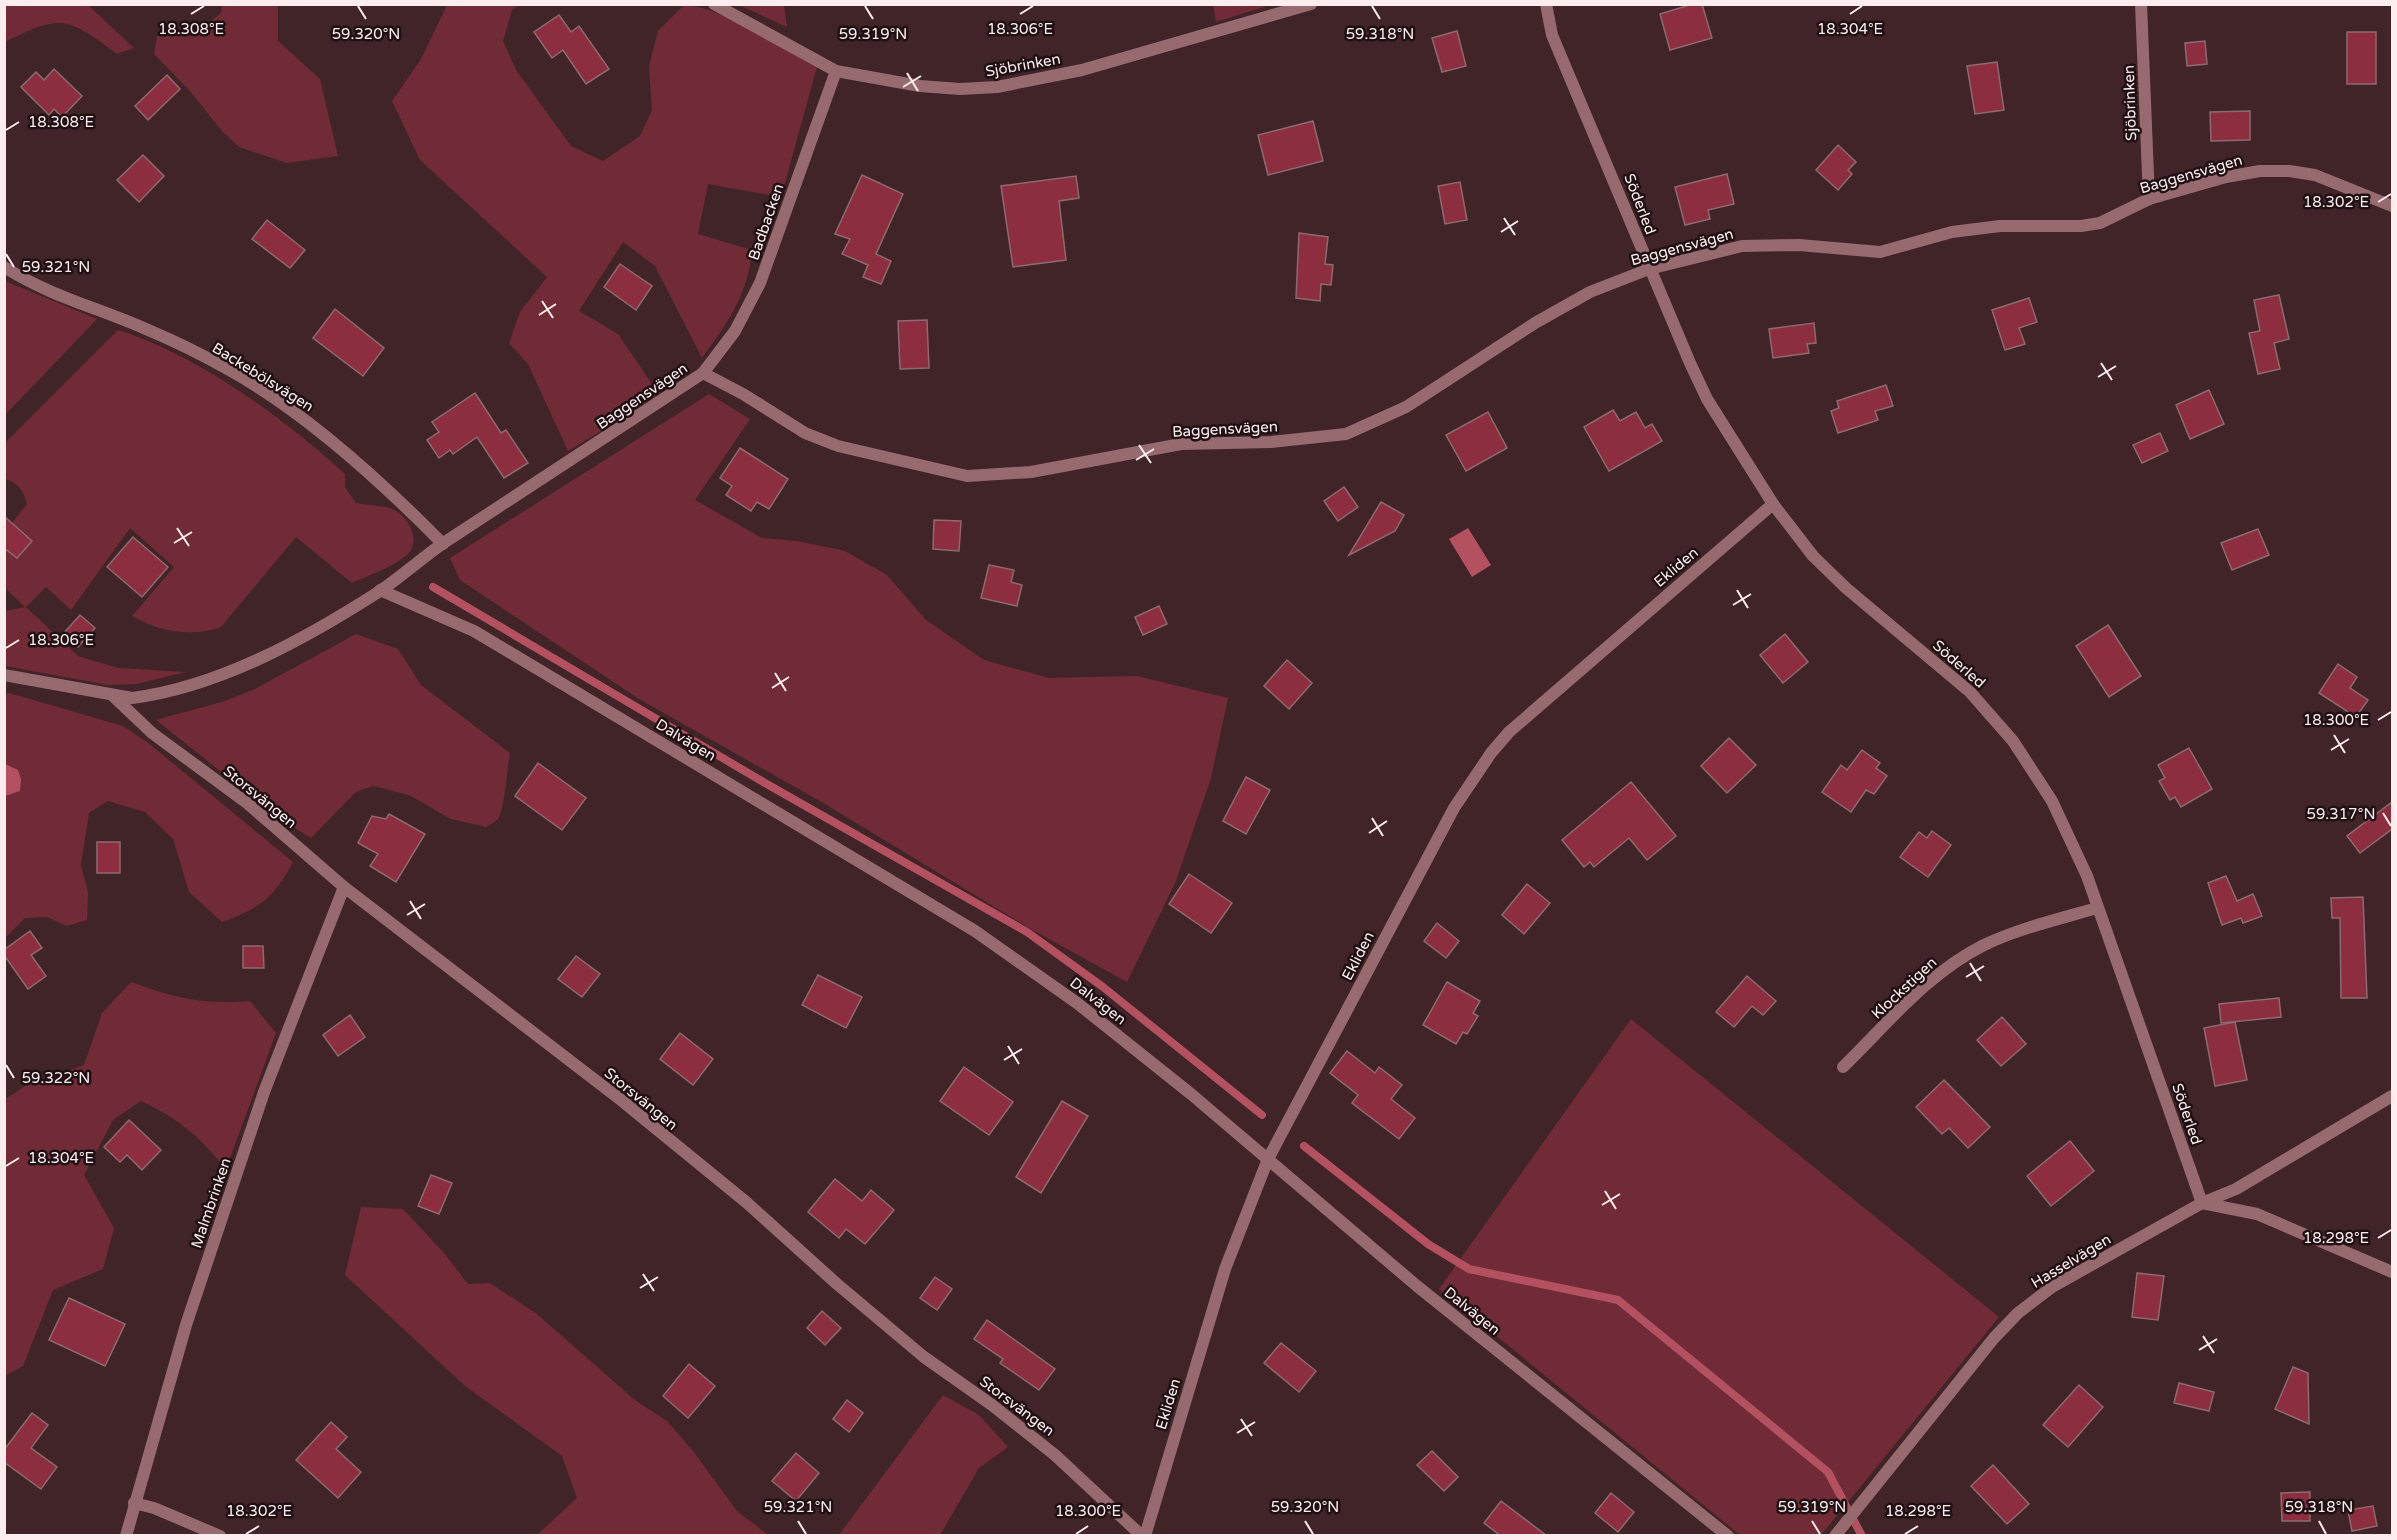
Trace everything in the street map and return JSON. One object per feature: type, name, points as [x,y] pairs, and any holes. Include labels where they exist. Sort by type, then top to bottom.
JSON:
[{"type":"street","name":"Sjöbrinken","points":[[714,4],[836,71],[920,86],[960,89],[997,87],[1082,70],[1232,29],[1311,4]]},
{"type":"street","name":"Söderled","points":[[1546,4],[1552,34],[1611,170],[1649,269],[1707,399],[1773,504],[1813,556],[1846,588],[1970,692],[1998,721],[2052,801],[2087,876],[2202,1203]]},
{"type":"street","name":"Sjöbrinken","points":[[2141,4],[2150,200]]},
{"type":"street","name":"Badbacken","points":[[703,373],[735,331],[760,283],[836,71]]},
{"type":"street","name":"Baggensvägen","points":[[4,675],[113,696],[150,696],[212,678],[250,663],[380,590],[443,544],[703,373],[743,394],[805,433],[838,446],[967,476],[1031,472],[1180,444],[1271,442],[1346,434],[1406,407],[1535,322],[1590,292],[1649,269],[1742,246],[1799,245],[1880,252],[1952,232],[2000,226],[2081,226],[2100,223],[2150,200],[2226,177],[2260,171],[2289,171],[2315,175],[2392,206]]},
{"type":"street","name":"Backebölsvägen","points":[[4,267],[39,288],[146,329],[225,368],[292,410],[405,505],[443,544]]},
{"type":"street","name":"Ekliden","points":[[1143,1536],[1225,1269],[1268,1159],[1454,808],[1491,753],[1509,732],[1773,504]]},
{"type":"street","name":"Dalvägen","points":[[380,590],[474,631],[975,931],[1077,1003],[1268,1159],[1417,1286],[1728,1536]]},
{"type":"street","name":"Storsvängen","points":[[113,696],[152,733],[246,803],[344,887],[621,1100],[746,1202],[837,1284],[924,1357],[992,1405],[1055,1455],[1143,1536]]},
{"type":"street","name":"Malmbrinken","points":[[126,1536],[186,1325],[264,1092],[344,887]]},
{"type":"street","name":"Klockstigen","points":[[1843,1067],[1951,965],[1984,945],[2024,930],[2097,908]]},
{"type":"street","name":"Hasselvägen","points":[[1835,1536],[1994,1338],[2018,1313],[2052,1287],[2202,1203],[2236,1189],[2392,1096]]},
{"type":"street","points":[[2202,1203],[2257,1214],[2392,1272]]},
{"type":"street","points":[[134,1503],[154,1508],[220,1536]]},
{"type":"shaded area","points":[[5,4],[88,5],[134,48],[117,54],[86,32],[63,23],[52,23],[39,27],[5,42]]},
{"type":"shaded area","points":[[1213,4],[1270,5],[1216,22]]},
{"type":"shaded area","points":[[222,5],[278,5],[278,41],[320,79],[338,156],[287,163],[239,147],[221,130],[190,91],[154,54],[157,36],[191,36],[221,13]]},
{"type":"shaded area","points":[[447,5],[519,5],[512,10],[503,41],[516,70],[571,146],[603,161],[640,136],[652,110],[649,66],[658,31],[684,5],[715,12],[733,20],[817,67],[781,197],[708,184],[698,234],[752,250],[746,280],[735,308],[702,358],[655,266],[623,242],[579,311],[618,334],[658,393],[634,411],[568,451],[528,364],[509,343],[520,312],[547,277],[420,160],[392,101],[421,59]]},
{"type":"shaded area","points":[[739,5],[784,5],[787,27]]},
{"type":"shaded area","points":[[5,281],[97,319],[5,415]]},
{"type":"shaded area","points":[[118,330],[178,355],[209,372],[267,410],[345,474],[345,487],[356,503],[389,508],[402,515],[411,528],[412,549],[388,567],[352,583],[296,537],[221,627],[187,632],[153,626],[132,616],[174,567],[130,528],[71,610],[46,587],[26,607],[78,656],[118,668],[186,672],[136,684],[108,685],[5,666],[5,611],[25,607],[5,588],[5,532],[27,504],[20,488],[14,482],[5,479],[4,444]]},
{"type":"shaded area","points":[[709,394],[750,419],[695,500],[762,538],[797,541],[845,551],[887,575],[926,620],[984,660],[1049,678],[1137,676],[1228,698],[1211,778],[1176,881],[1127,982],[1029,928],[820,801],[639,699],[460,580],[450,558]]},
{"type":"shaded area","points":[[1468,528],[1491,565],[1472,577],[1449,539]]},
{"type":"shaded area","points":[[356,634],[398,649],[421,685],[510,753],[498,819],[486,827],[451,819],[409,795],[373,786],[356,792],[311,838],[282,820],[156,720],[225,701],[255,689]]},
{"type":"shaded area","points":[[9,693],[123,726],[147,742],[293,862],[286,875],[265,900],[247,912],[222,922],[189,892],[173,839],[145,812],[108,801],[89,813],[81,865],[88,892],[87,920],[67,926],[47,917],[25,918],[5,938],[5,694]]},
{"type":"shaded area","points":[[5,764],[18,770],[21,779],[20,791],[5,796]]},
{"type":"shaded area","points":[[131,982],[189,999],[218,1002],[250,1001],[276,1033],[226,1169],[188,1130],[141,1101],[113,1120],[84,1175],[114,1228],[103,1269],[53,1290],[23,1366],[5,1376],[5,1099],[27,1085],[84,1065],[102,1013]]},
{"type":"shaded area","points":[[1631,1019],[1999,1317],[1821,1535],[1740,1535],[1439,1289]]},
{"type":"shaded area","points":[[361,1207],[403,1209],[444,1253],[468,1284],[490,1283],[537,1314],[636,1401],[667,1421],[693,1451],[737,1511],[768,1535],[537,1535],[577,1498],[562,1456],[465,1386],[345,1275]]},
{"type":"shaded area","points":[[943,1395],[979,1415],[1008,1447],[979,1468],[940,1535],[839,1535]]},
{"type":"building","points":[[1693,4],[1702,4],[1712,38],[1670,50],[1660,14]]},
{"type":"building","points":[[559,15],[571,32],[579,26],[609,69],[586,84],[563,50],[552,58],[534,32]]},
{"type":"building","points":[[1457,31],[1466,66],[1442,72],[1432,38]]},
{"type":"building","points":[[2347,32],[2376,32],[2376,84],[2347,84]]},
{"type":"building","points":[[2205,41],[2207,64],[2187,66],[2185,43]]},
{"type":"building","points":[[1997,62],[2004,110],[1975,114],[1967,66]]},
{"type":"building","points":[[54,69],[82,96],[62,117],[54,109],[49,115],[21,87],[36,72],[44,80]]},
{"type":"building","points":[[167,75],[180,89],[148,120],[135,106]]},
{"type":"building","points":[[2250,111],[2250,140],[2211,141],[2210,112]]},
{"type":"building","points":[[1313,121],[1323,161],[1268,175],[1258,135]]},
{"type":"building","points":[[1838,145],[1856,162],[1848,170],[1852,174],[1838,190],[1816,170]]},
{"type":"building","points":[[143,155],[164,176],[139,202],[117,180]]},
{"type":"building","points":[[1727,174],[1734,204],[1708,210],[1710,219],[1685,225],[1675,187]]},
{"type":"building","points":[[862,175],[903,194],[876,254],[891,261],[881,284],[863,277],[868,265],[842,254],[850,239],[835,234]]},
{"type":"building","points":[[1076,176],[1079,198],[1059,201],[1066,260],[1013,267],[1001,186]]},
{"type":"building","points":[[1460,182],[1467,220],[1445,224],[1438,186]]},
{"type":"building","points":[[267,220],[305,250],[290,268],[252,239]]},
{"type":"building","points":[[1299,233],[1328,237],[1325,264],[1333,265],[1331,285],[1321,284],[1320,301],[1296,298]]},
{"type":"building","points":[[620,264],[652,286],[636,310],[604,287]]},
{"type":"building","points":[[2279,295],[2289,339],[2274,343],[2280,369],[2258,374],[2249,333],[2260,331],[2254,300]]},
{"type":"building","points":[[2029,298],[2037,322],[2019,328],[2025,344],[2005,350],[1992,310]]},
{"type":"building","points":[[335,309],[384,348],[363,376],[313,338]]},
{"type":"building","points":[[927,320],[929,368],[900,369],[898,321]]},
{"type":"building","points":[[1814,323],[1816,343],[1807,344],[1809,353],[1773,358],[1769,329]]},
{"type":"building","points":[[1886,385],[1893,406],[1875,411],[1878,420],[1838,433],[1831,411],[1839,408],[1837,401]]},
{"type":"building","points":[[2209,390],[2224,424],[2190,439],[2176,405]]},
{"type":"building","points":[[475,393],[501,433],[506,430],[528,463],[504,478],[477,437],[453,454],[450,450],[439,458],[427,440],[439,432],[432,422]]},
{"type":"building","points":[[1613,410],[1620,421],[1636,412],[1645,428],[1652,424],[1662,441],[1609,471],[1584,427]]},
{"type":"building","points":[[1488,412],[1507,448],[1466,471],[1446,435]]},
{"type":"building","points":[[2160,433],[2168,451],[2142,463],[2133,445]]},
{"type":"building","points":[[740,448],[788,479],[769,509],[757,502],[751,511],[726,495],[732,486],[720,478]]},
{"type":"building","points":[[1344,487],[1358,507],[1338,521],[1324,501]]},
{"type":"building","points":[[1381,502],[1404,515],[1395,531],[1349,555]]},
{"type":"building","points":[[4,516],[32,541],[17,558],[4,548]]},
{"type":"building","points":[[934,520],[961,521],[959,551],[933,549]]},
{"type":"building","points":[[2258,529],[2269,555],[2232,570],[2221,543]]},
{"type":"building","points":[[133,537],[168,567],[142,597],[107,567]]},
{"type":"building","points":[[989,565],[1014,570],[1011,582],[1022,585],[1017,606],[981,598]]},
{"type":"building","points":[[1159,606],[1167,624],[1143,635],[1135,617]]},
{"type":"building","points":[[80,615],[95,628],[78,647],[63,634]]},
{"type":"building","points":[[2108,625],[2141,676],[2109,697],[2076,646]]},
{"type":"building","points":[[1785,634],[1808,662],[1783,683],[1760,655]]},
{"type":"building","points":[[1287,660],[1312,683],[1289,709],[1264,686]]},
{"type":"building","points":[[2338,664],[2357,677],[2350,688],[2368,700],[2356,717],[2319,693]]},
{"type":"building","points":[[1729,738],[1756,765],[1727,793],[1701,766]]},
{"type":"building","points":[[2189,748],[2212,789],[2181,807],[2175,797],[2170,800],[2159,781],[2165,778],[2158,765]]},
{"type":"building","points":[[1862,750],[1880,763],[1876,768],[1887,776],[1874,794],[1866,790],[1851,812],[1822,792],[1841,765],[1847,770]]},
{"type":"building","points":[[538,763],[586,798],[562,830],[515,796]]},
{"type":"building","points":[[1246,777],[1270,790],[1246,834],[1223,821]]},
{"type":"building","points":[[1631,782],[1676,836],[1647,860],[1629,838],[1594,867],[1590,862],[1584,867],[1562,840]]},
{"type":"building","points":[[2392,802],[2392,829],[2360,853],[2347,836]]},
{"type":"building","points":[[389,814],[425,834],[396,882],[370,866],[378,854],[358,843],[372,816],[386,819]]},
{"type":"building","points":[[1932,831],[1951,845],[1928,877],[1900,857],[1919,832],[1927,838]]},
{"type":"building","points":[[97,842],[120,842],[120,873],[97,873]]},
{"type":"building","points":[[1189,874],[1232,903],[1211,933],[1169,904]]},
{"type":"building","points":[[2226,876],[2237,901],[2253,894],[2262,916],[2243,923],[2241,918],[2222,925],[2208,883]]},
{"type":"building","points":[[1527,884],[1550,903],[1524,934],[1502,915]]},
{"type":"building","points":[[2363,897],[2367,998],[2341,998],[2340,918],[2332,918],[2331,898]]},
{"type":"building","points":[[1437,923],[1459,941],[1446,958],[1424,941]]},
{"type":"building","points":[[30,931],[42,948],[31,955],[46,976],[28,989],[4,955],[4,950]]},
{"type":"building","points":[[243,946],[263,946],[264,968],[243,968]]},
{"type":"building","points":[[576,956],[600,974],[582,997],[558,979]]},
{"type":"building","points":[[818,975],[862,997],[846,1028],[802,1005]]},
{"type":"building","points":[[1747,976],[1776,1001],[1763,1015],[1752,1006],[1734,1027],[1716,1012]]},
{"type":"building","points":[[1447,982],[1480,1001],[1473,1013],[1478,1016],[1467,1034],[1463,1032],[1456,1044],[1423,1025]]},
{"type":"building","points":[[2279,998],[2281,1017],[2221,1023],[2219,1004]]},
{"type":"building","points":[[350,1015],[365,1037],[338,1056],[323,1035]]},
{"type":"building","points":[[2002,1017],[2026,1044],[2001,1066],[1977,1040]]},
{"type":"building","points":[[2235,1022],[2247,1080],[2215,1086],[2204,1028]]},
{"type":"building","points":[[680,1033],[713,1059],[693,1085],[660,1059]]},
{"type":"building","points":[[1347,1051],[1375,1073],[1379,1067],[1402,1085],[1391,1099],[1415,1118],[1399,1139],[1352,1103],[1358,1095],[1330,1073]]},
{"type":"building","points":[[964,1067],[1013,1102],[989,1135],[940,1101]]},
{"type":"building","points":[[1944,1080],[1990,1127],[1968,1148],[1949,1128],[1942,1134],[1916,1107]]},
{"type":"building","points":[[1062,1101],[1088,1116],[1041,1193],[1016,1177]]},
{"type":"building","points":[[129,1120],[161,1150],[142,1170],[127,1155],[120,1162],[104,1147]]},
{"type":"building","points":[[2070,1141],[2094,1171],[2051,1206],[2027,1176]]},
{"type":"building","points":[[431,1175],[452,1183],[439,1214],[418,1206]]},
{"type":"building","points":[[835,1179],[862,1201],[871,1190],[894,1210],[865,1244],[846,1229],[839,1238],[808,1212]]},
{"type":"building","points":[[2137,1273],[2164,1276],[2158,1320],[2132,1317]]},
{"type":"building","points":[[935,1277],[952,1289],[937,1310],[920,1298]]},
{"type":"building","points":[[69,1298],[125,1324],[105,1366],[49,1340]]},
{"type":"building","points":[[822,1311],[841,1328],[825,1345],[807,1328]]},
{"type":"building","points":[[987,1320],[1055,1369],[1039,1390],[1000,1363],[1003,1359],[974,1339]]},
{"type":"building","points":[[1281,1343],[1316,1371],[1299,1392],[1264,1363]]},
{"type":"building","points":[[689,1364],[715,1386],[688,1418],[663,1396]]},
{"type":"building","points":[[2293,1367],[2308,1373],[2309,1424],[2275,1409]]},
{"type":"building","points":[[2179,1383],[2214,1392],[2209,1411],[2174,1403]]},
{"type":"building","points":[[2079,1385],[2103,1407],[2068,1447],[2043,1425]]},
{"type":"building","points":[[847,1400],[863,1413],[849,1432],[833,1419]]},
{"type":"building","points":[[32,1413],[48,1425],[31,1448],[57,1467],[41,1489],[4,1462],[4,1450]]},
{"type":"building","points":[[331,1422],[347,1437],[336,1449],[361,1472],[338,1498],[296,1460]]},
{"type":"building","points":[[1432,1451],[1458,1477],[1444,1491],[1417,1465]]},
{"type":"building","points":[[796,1453],[819,1473],[796,1501],[772,1481]]},
{"type":"building","points":[[1993,1465],[2029,1504],[2007,1524],[1971,1486]]},
{"type":"building","points":[[2310,1492],[2310,1521],[2282,1521],[2281,1493]]},
{"type":"building","points":[[1611,1493],[1634,1512],[1618,1532],[1595,1513]]},
{"type":"building","points":[[1501,1501],[1547,1536],[1501,1536],[1484,1523]]},
{"type":"building","points":[[2373,1506],[2377,1526],[2352,1531],[2348,1510]]},
{"type":"waterway","points":[[433,587],[765,783],[1027,932],[1103,987],[1262,1115]]},
{"type":"waterway","points":[[1304,1146],[1428,1244],[1469,1269],[1618,1300],[1828,1472],[1862,1536]]}]
